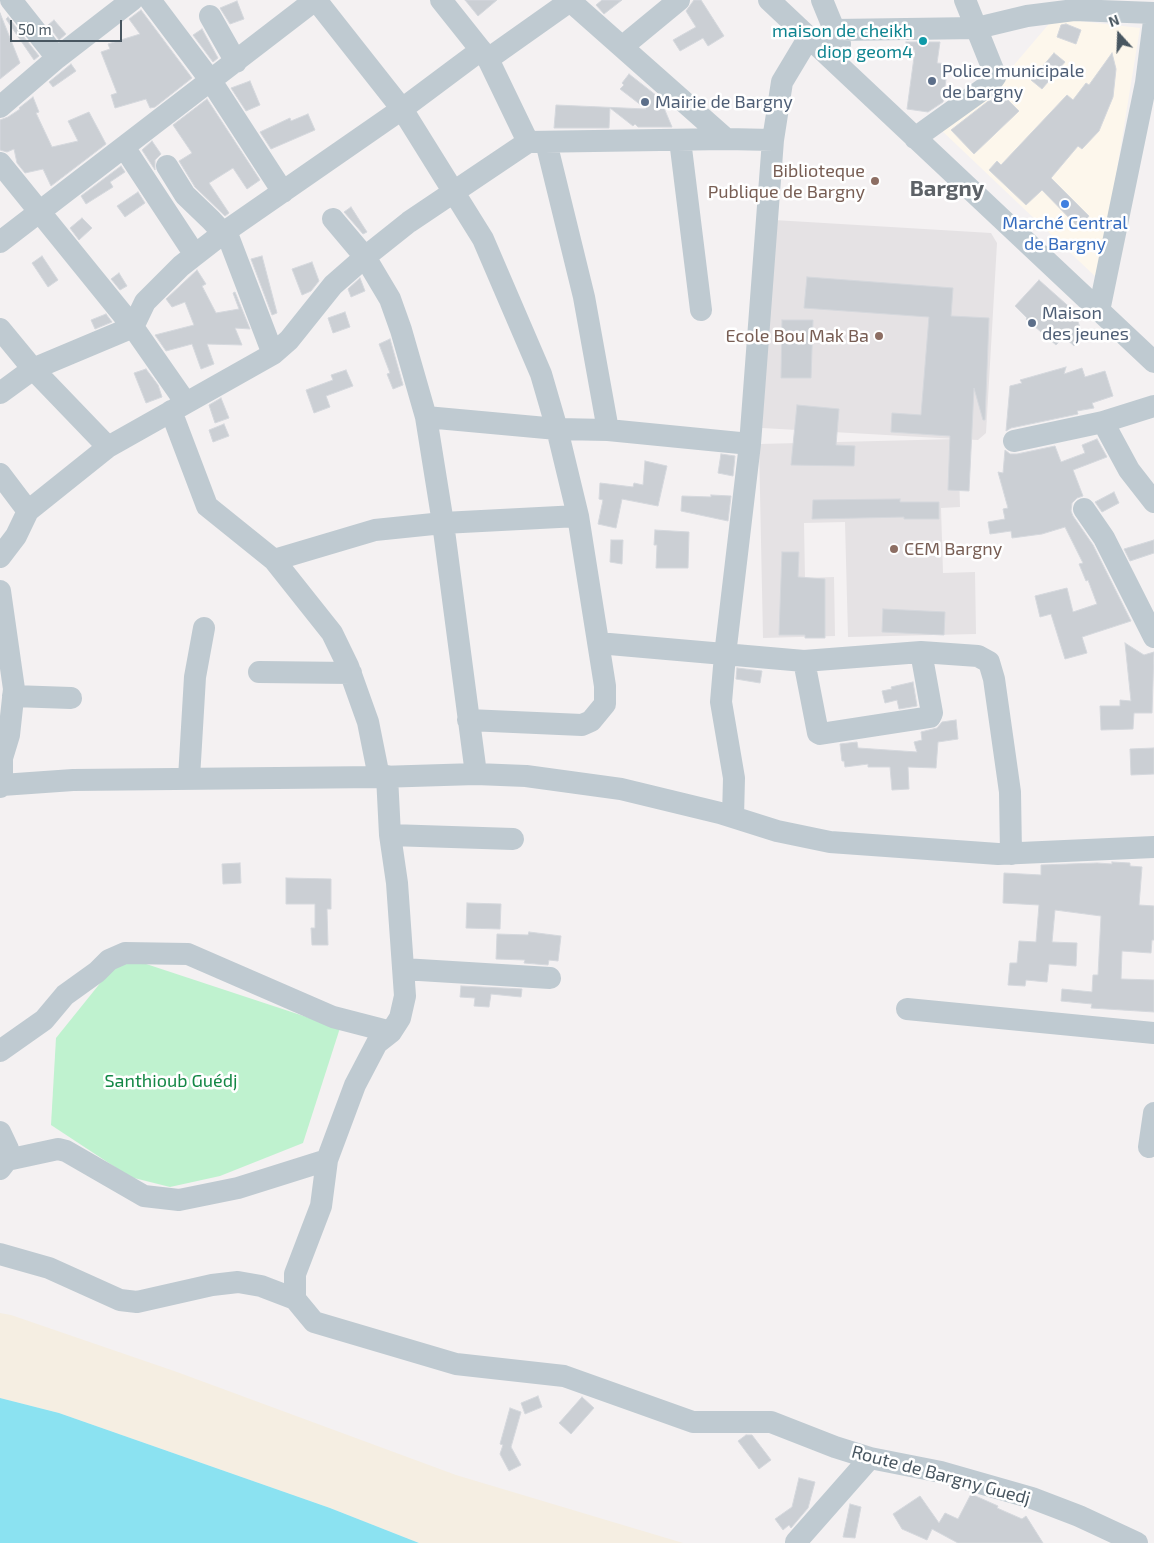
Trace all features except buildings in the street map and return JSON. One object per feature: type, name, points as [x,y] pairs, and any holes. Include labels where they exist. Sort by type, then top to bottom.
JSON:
[{"type":"street","points":[[11,0],[57,58]]},
{"type":"street","points":[[0,107],[57,58],[132,0]]},
{"type":"street","points":[[150,0],[212,81],[284,192]]},
{"type":"street","points":[[0,242],[316,0],[402,109],[483,239],[541,374],[557,429],[578,516],[605,686],[605,704],[591,722],[582,725],[468,720]]},
{"type":"street","points":[[441,0],[485,54],[537,142],[584,298],[608,430]]},
{"type":"street","points":[[622,47],[679,0]]},
{"type":"street","points":[[769,0],[1154,362]]},
{"type":"street","points":[[822,0],[851,76]]},
{"type":"street","points":[[915,138],[989,85],[994,78],[994,72],[965,0]]},
{"type":"street","points":[[0,393],[33,369],[133,327],[145,302],[181,266],[224,232],[402,109],[570,1],[726,139]]},
{"type":"street","points":[[835,30],[977,28],[1027,16],[1074,10],[1154,13]]},
{"type":"street","points":[[210,16],[236,62]]},
{"type":"street","points":[[1099,311],[1146,83],[1154,21]]},
{"type":"street","points":[[733,817],[734,778],[721,702],[750,444],[773,140],[782,82],[809,37]]},
{"type":"street","points":[[680,140],[701,310]]},
{"type":"street","points":[[0,556],[16,536],[28,511],[108,447],[273,354],[289,340],[333,285],[365,257],[409,222],[454,192],[537,142],[773,140]]},
{"type":"street","points":[[124,147],[195,255]]},
{"type":"street","points":[[0,163],[133,327],[178,407],[207,506],[274,560],[332,633],[351,673],[368,722],[383,777],[396,883],[405,996],[400,1018],[391,1032],[377,1044],[355,1085],[327,1160],[321,1206],[295,1274],[295,1299],[261,1286],[238,1282],[212,1284],[137,1302],[120,1300],[49,1268],[0,1254]]},
{"type":"street","points":[[167,166],[185,196],[224,232],[273,354]]},
{"type":"street","points":[[333,219],[365,257],[390,299],[402,330],[426,417],[443,523],[476,774]]},
{"type":"street","points":[[0,328],[33,369],[108,447]]},
{"type":"street","points":[[1014,441],[1103,422],[1154,406]]},
{"type":"street","points":[[426,417],[557,429],[608,430],[750,444]]},
{"type":"street","points":[[1103,422],[1129,470],[1154,502]]},
{"type":"street","points":[[0,474],[28,511]]},
{"type":"street","points":[[1084,509],[1104,538],[1154,637]]},
{"type":"street","points":[[274,560],[375,530],[443,523],[578,516]]},
{"type":"street","points":[[0,591],[14,689],[9,735],[1,758],[1,786],[73,780],[383,777],[476,774],[526,776],[621,789],[830,842],[1011,854],[1154,847]]},
{"type":"street","points":[[189,778],[195,677],[204,628]]},
{"type":"street","points":[[598,644],[804,661],[921,652],[978,656],[989,662],[994,679],[1010,792],[1011,854]]},
{"type":"street","points":[[804,661],[818,733],[820,734],[930,717],[932,713],[921,652]]},
{"type":"street","points":[[259,672],[351,673]]},
{"type":"street","points":[[13,696],[71,698]]},
{"type":"street","points":[[390,835],[513,839]]},
{"type":"street","points":[[0,1050],[44,1020],[65,995],[97,972],[109,960],[125,953],[188,954],[333,1017],[391,1032]]},
{"type":"street","points":[[403,969],[550,978]]},
{"type":"street","points":[[908,1009],[1154,1034]]},
{"type":"street","points":[[1149,1146],[1154,1113]]},
{"type":"street","points":[[0,1132],[8,1149],[3,1164]]},
{"type":"street","points":[[3,1164],[58,1149],[66,1151],[144,1196],[179,1200],[238,1188],[327,1160]]},
{"type":"street","name":"Route de Bargny Guedj","points":[[295,1299],[314,1322],[456,1364],[564,1376],[693,1422],[771,1422],[835,1447],[870,1458],[941,1472],[1032,1498],[1079,1516],[1137,1543]]},
{"type":"street","points":[[796,1542],[870,1458]]},
{"type":"shaded area","name":"Marché Central de Bargny","points":[[1054,18],[1140,28],[1099,280],[939,128],[1002,79]]},
{"type":"shaded area","points":[[774,220],[991,233],[997,243],[986,433],[978,440],[958,439],[960,507],[941,508],[943,573],[975,572],[976,634],[848,637],[845,522],[804,523],[805,578],[834,577],[835,636],[763,638],[759,444],[957,439],[762,428]]},
{"type":"green space","name":"Santhioub Guédj","points":[[122,956],[340,1028],[303,1143],[220,1176],[170,1187],[130,1177],[51,1125],[56,1038]]},
{"type":"sand","points":[[0,1313],[11,1315],[177,1372],[456,1475],[683,1543],[419,1543],[330,1508],[59,1413],[0,1398]]},
{"type":"water","points":[[0,1398],[59,1413],[330,1508],[419,1543],[0,1543]]},
{"type":"place","name":"maison de cheikh diop geom4","points":[[923,41]]},
{"type":"place","name":"Police municipale de bargny","points":[[932,81]]},
{"type":"place","name":"Mairie de Bargny","points":[[645,102]]},
{"type":"place","name":"Biblioteque Publique de Bargny","points":[[875,181]]},
{"type":"place","name":"Marché Central de Bargny","points":[[1065,204]]},
{"type":"place","name":"Maison des jeunes","points":[[1032,323]]},
{"type":"place","name":"Ecole Bou Mak Ba","points":[[879,336]]},
{"type":"place","name":"CEM Bargny","points":[[894,549]]},
{"type":"district","name":"Bargny","points":[[947,189]]}]
